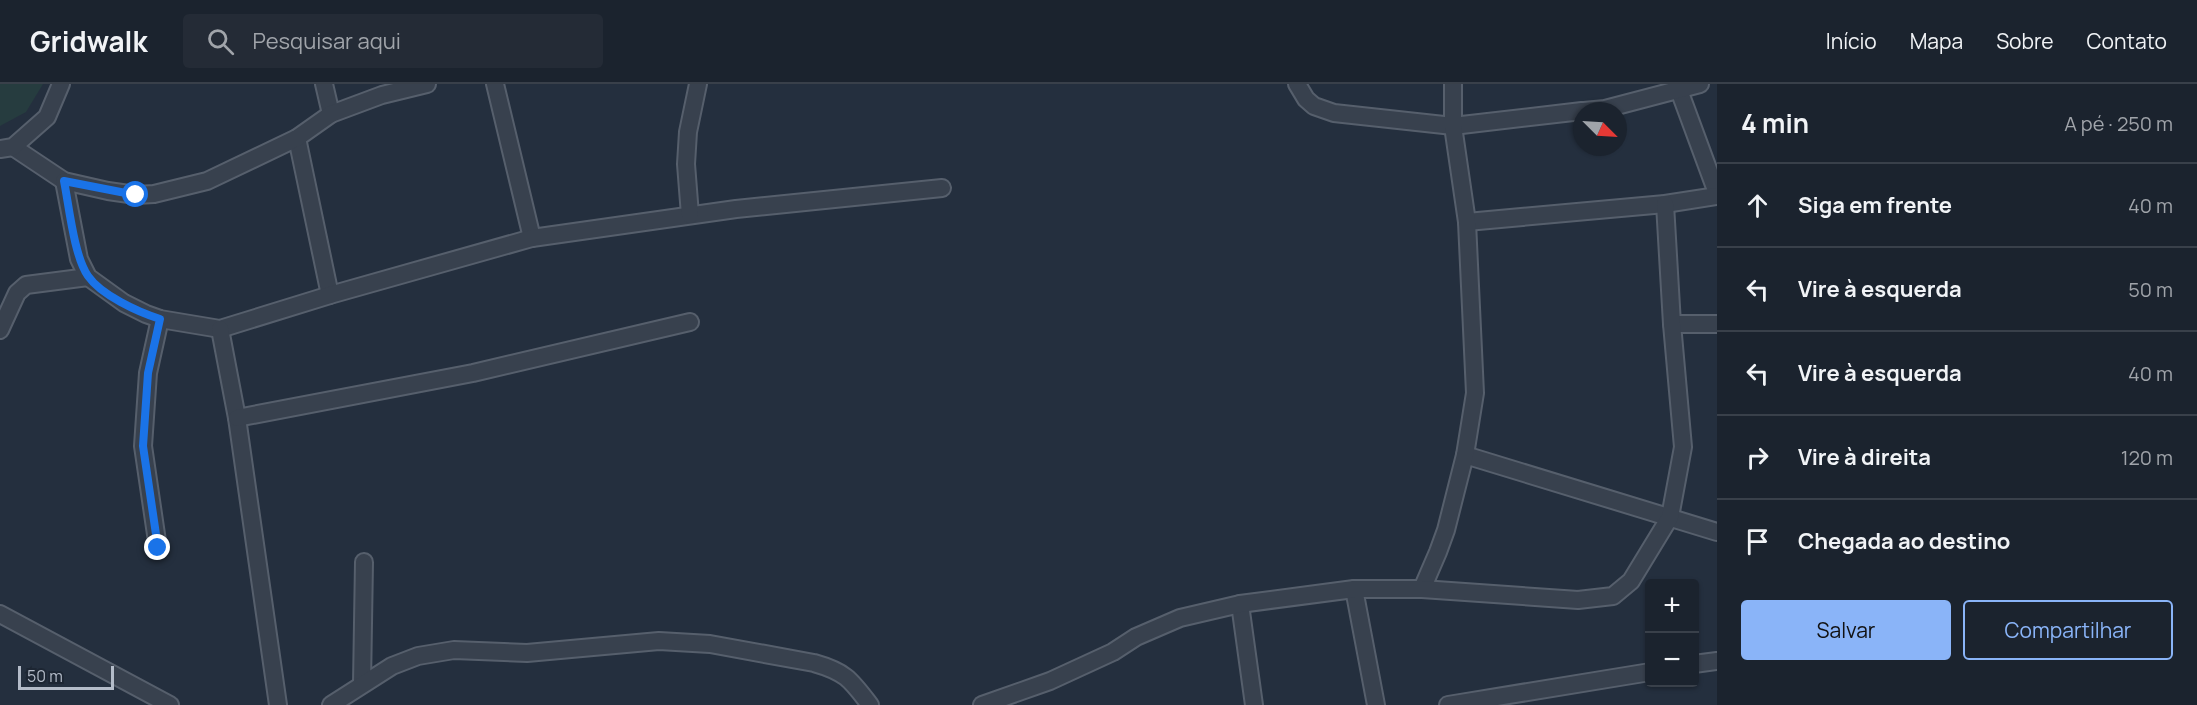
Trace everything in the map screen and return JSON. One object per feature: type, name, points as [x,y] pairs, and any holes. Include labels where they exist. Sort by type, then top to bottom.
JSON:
[{"type":"street","points":[[61,84],[47,117],[6,148],[64,181],[136,195],[154,194],[207,181],[297,138],[331,114],[382,96],[427,84]]},
{"type":"street","points":[[324,84],[331,114]]},
{"type":"street","points":[[495,84],[532,238]]},
{"type":"street","points":[[690,215],[686,164],[688,132],[698,84]]},
{"type":"street","points":[[1297,84],[1306,99],[1314,106],[1334,113],[1453,126],[1573,112]]},
{"type":"street","points":[[1422,589],[1438,552],[1465,455],[1475,393],[1467,222],[1453,126],[1453,84]]},
{"type":"street","points":[[1627,103],[1700,84]]},
{"type":"street","points":[[1467,222],[1665,204],[1717,194],[1679,90]]},
{"type":"street","points":[[297,138],[330,295]]},
{"type":"street","points":[[64,181],[80,259],[88,277],[124,303],[160,319],[220,329],[330,295],[532,238],[690,215],[942,188]]},
{"type":"street","points":[[982,705],[1050,681],[1113,652],[1136,637],[1180,618],[1240,604],[1354,589],[1422,589],[1578,600],[1613,596],[1631,581],[1670,517],[1683,447],[1672,324],[1665,204]]},
{"type":"street","points":[[0,330],[17,293],[26,285],[88,277]]},
{"type":"street","points":[[158,548],[143,446],[148,373],[160,319]]},
{"type":"street","points":[[237,418],[472,374],[690,322]]},
{"type":"street","points":[[1672,324],[1717,324]]},
{"type":"street","points":[[220,329],[237,418],[278,705]]},
{"type":"street","points":[[1465,455],[1717,532]]},
{"type":"street","points":[[362,684],[364,562]]},
{"type":"street","points":[[1354,589],[1376,705]]},
{"type":"street","points":[[1240,604],[1254,705]]},
{"type":"street","points":[[0,614],[170,705]]},
{"type":"street","points":[[331,705],[392,666],[418,656],[454,650],[527,653],[659,641],[710,644],[831,668],[847,676],[870,705]]},
{"type":"street","points":[[1699,663],[1717,661]]},
{"type":"street","points":[[1448,705],[1645,673]]},
{"type":"green space","points":[[0,84],[43,84],[26,112],[0,126]]},
{"type":"route","points":[[136,195],[64,181],[80,259],[88,277],[124,303],[160,319],[144,402],[143,446],[158,548]]}]
